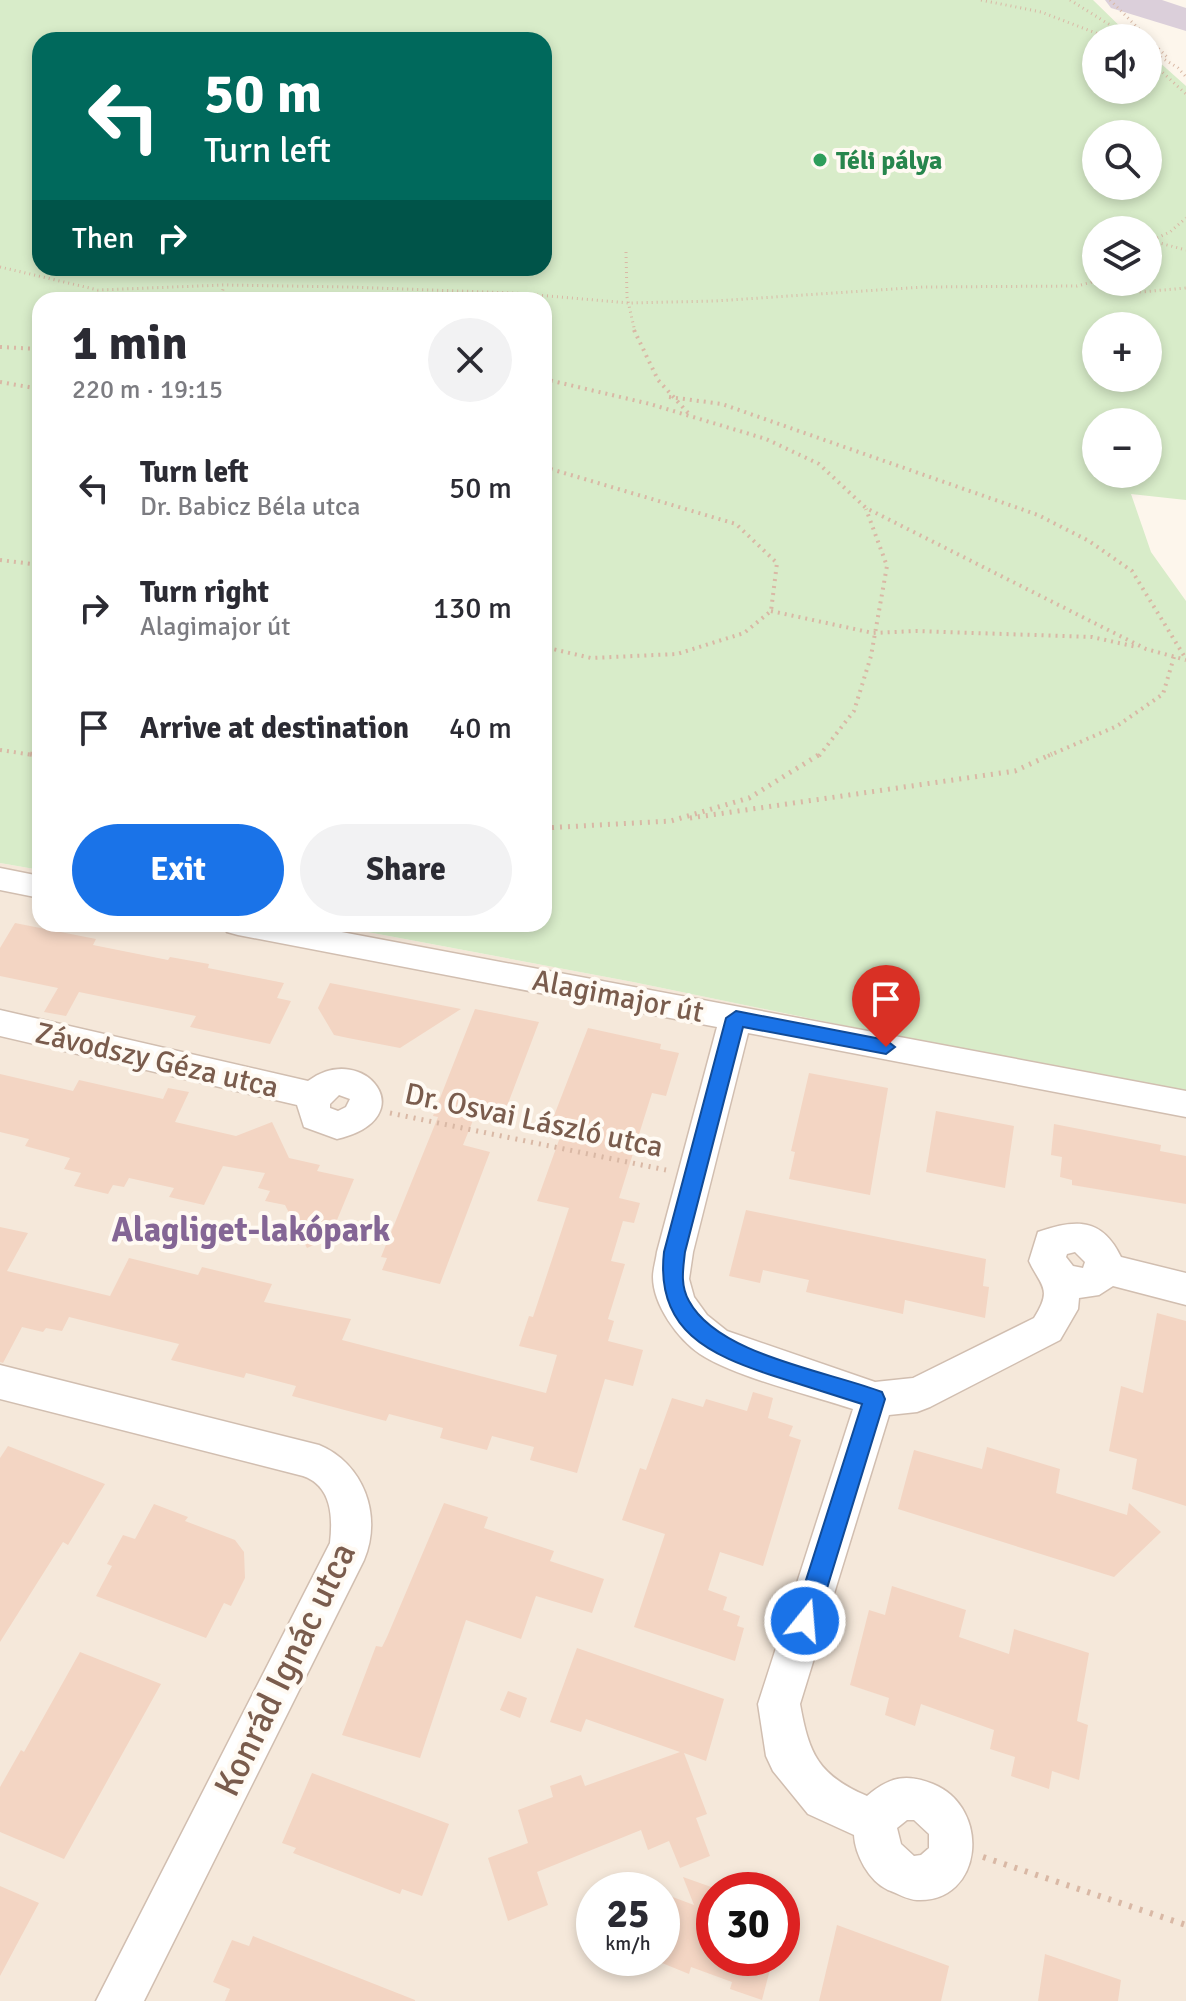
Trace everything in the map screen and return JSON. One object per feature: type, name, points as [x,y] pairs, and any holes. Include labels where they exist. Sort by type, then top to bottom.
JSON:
[{"type":"street","points":[[0,879],[32,885]]},
{"type":"street","name":"Alagimajor út","points":[[280,932],[1186,1104]]},
{"type":"street","points":[[736,1018],[694,1175],[671,1279],[678,1303],[694,1326],[714,1343],[744,1356],[875,1399],[917,1395],[1047,1329],[1060,1309],[1063,1280],[1047,1261],[1051,1243],[1075,1235],[1088,1239],[1104,1259],[1101,1268],[1186,1289]]},
{"type":"street","name":"Závodszy Géza utca","points":[[0,1023],[315,1096],[312,1107],[316,1117],[328,1124],[348,1123],[358,1118],[366,1108]]},
{"type":"street","name":"Konrád Ignác utca","points":[[0,1382],[303,1458],[328,1468],[343,1487],[353,1517],[350,1546],[119,2001]]},
{"type":"street","points":[[875,1399],[779,1704],[788,1756],[823,1799],[876,1822],[878,1848],[884,1860],[906,1876],[930,1876],[941,1869],[952,1847]]},
{"type":"path","points":[[981,0],[1041,12],[1082,28]]},
{"type":"path","points":[[1070,0],[1109,24]]},
{"type":"path","points":[[1110,0],[1134,24]]},
{"type":"path","points":[[1162,52],[1186,77]]},
{"type":"path","points":[[1162,58],[1178,68]]},
{"type":"path","points":[[1162,63],[1178,68]]},
{"type":"path","points":[[1162,71],[1186,94]]},
{"type":"path","points":[[1162,235],[1186,218]]},
{"type":"path","points":[[1162,244],[1186,250]]},
{"type":"path","points":[[626,252],[624,277],[630,325],[649,368],[669,397],[693,417]]},
{"type":"path","points":[[0,267],[32,275]]},
{"type":"path","points":[[38,276],[98,290],[224,285],[478,292]]},
{"type":"path","points":[[222,292],[224,285]]},
{"type":"path","points":[[552,296],[629,303],[715,301],[923,287],[1082,285]]},
{"type":"path","points":[[1162,290],[1186,288]]},
{"type":"path","points":[[0,347],[32,349]]},
{"type":"path","points":[[552,381],[766,439],[819,464],[866,508],[1146,649]]},
{"type":"path","points":[[0,382],[32,388]]},
{"type":"path","points":[[669,397],[722,404],[1038,515],[1089,541],[1132,571],[1186,659]]},
{"type":"path","points":[[552,469],[736,524],[777,563],[771,611],[744,633],[677,654],[591,658],[552,649]]},
{"type":"path","points":[[671,821],[749,798],[817,759],[854,711],[871,656],[887,566],[866,508]]},
{"type":"path","points":[[0,560],[32,564]]},
{"type":"path","points":[[771,611],[873,633],[916,631],[1092,637],[1186,659]]},
{"type":"path","points":[[552,828],[671,821],[1015,771],[1117,726],[1163,694],[1174,657]]},
{"type":"path","points":[[0,750],[32,755]]},
{"type":"path","name":"Dr. Osvai László utca","points":[[366,1108],[694,1175]]},
{"type":"path","points":[[952,1847],[1186,1925]]},
{"type":"shaded area","points":[[0,863],[32,869],[32,932],[367,932],[633,982],[1186,1096],[1186,2001],[0,2001]]},
{"type":"green space","points":[[0,0],[1093,0],[1118,24],[1082,24],[1082,104],[1162,104],[1162,65],[1186,86],[1186,500],[1131,494],[1151,552],[1186,601],[1186,1096],[633,982],[367,932],[552,932],[552,292],[32,292],[32,869],[0,863]]},
{"type":"building","points":[[15,923],[32,926],[32,932],[61,932],[96,939],[93,945],[168,960],[170,957],[209,964],[208,968],[284,983],[277,998],[291,1001],[270,1044],[190,1027],[196,1016],[79,992],[66,1016],[44,1012],[58,988],[0,976],[0,948]]},
{"type":"building","points":[[330,983],[461,1009],[400,1048],[348,1038],[334,1035],[318,1008]]},
{"type":"building","points":[[475,1009],[539,1022],[504,1114],[478,1108],[463,1145],[490,1152],[440,1284],[382,1270],[387,1258],[381,1257],[438,1117],[433,1116]]},
{"type":"building","points":[[588,1028],[661,1044],[660,1049],[679,1053],[666,1096],[652,1093],[619,1198],[640,1203],[634,1223],[623,1221],[611,1261],[625,1264],[608,1319],[614,1321],[608,1341],[643,1350],[633,1386],[605,1379],[577,1473],[530,1460],[534,1447],[492,1436],[487,1450],[440,1438],[443,1428],[389,1414],[386,1421],[292,1396],[296,1386],[246,1373],[244,1378],[171,1360],[179,1344],[69,1317],[62,1331],[46,1328],[43,1332],[22,1327],[3,1363],[0,1362],[0,1227],[28,1233],[7,1271],[110,1296],[129,1258],[198,1275],[202,1267],[272,1284],[264,1302],[351,1319],[342,1340],[546,1393],[557,1355],[519,1346],[529,1316],[533,1317],[569,1208],[537,1201],[563,1129],[550,1126]]},
{"type":"building","points":[[809,1073],[888,1088],[870,1195],[789,1179],[795,1152],[791,1151]]},
{"type":"building","points":[[0,1074],[73,1091],[79,1080],[163,1099],[168,1088],[189,1092],[175,1122],[236,1136],[272,1122],[289,1158],[320,1165],[317,1171],[354,1179],[337,1220],[343,1232],[307,1248],[285,1205],[265,1201],[270,1191],[258,1188],[265,1173],[223,1166],[204,1205],[169,1197],[174,1188],[129,1178],[124,1187],[113,1185],[108,1194],[74,1186],[81,1173],[64,1169],[70,1158],[25,1146],[29,1139],[0,1132]]},
{"type":"building","points":[[936,1111],[1014,1126],[1005,1188],[926,1172]]},
{"type":"building","points":[[1054,1124],[1161,1145],[1160,1151],[1186,1156],[1186,1204],[1072,1185],[1072,1180],[1060,1177],[1062,1157],[1051,1155]]},
{"type":"building","points":[[746,1210],[986,1259],[983,1286],[989,1287],[985,1318],[905,1300],[903,1314],[806,1292],[809,1280],[763,1270],[760,1283],[729,1276]]},
{"type":"building","points":[[1157,1313],[1186,1321],[1186,1506],[1132,1489],[1137,1459],[1109,1451],[1121,1386],[1143,1393]]},
{"type":"building","points":[[753,1392],[773,1398],[768,1418],[793,1426],[789,1436],[801,1440],[763,1566],[720,1552],[708,1590],[727,1597],[723,1610],[740,1616],[737,1626],[744,1628],[735,1661],[634,1627],[665,1534],[622,1520],[640,1468],[646,1470],[672,1398],[703,1407],[706,1399],[747,1411]]},
{"type":"building","points":[[8,1446],[105,1484],[68,1545],[63,1542],[0,1642],[0,1458]]},
{"type":"building","points":[[987,1447],[1060,1469],[1056,1493],[1127,1515],[1129,1503],[1161,1532],[1114,1577],[898,1509],[914,1450],[982,1469]]},
{"type":"building","points":[[444,1503],[488,1517],[484,1528],[554,1551],[550,1561],[604,1579],[592,1613],[536,1596],[521,1639],[466,1620],[420,1758],[342,1735],[376,1646],[382,1647],[387,1637]]},
{"type":"building","points":[[154,1504],[188,1517],[185,1521],[235,1540],[244,1552],[245,1578],[231,1606],[224,1603],[206,1638],[96,1596],[112,1566],[107,1564],[123,1535],[135,1539]]},
{"type":"building","points":[[892,1586],[966,1610],[959,1637],[1009,1654],[1014,1629],[1089,1653],[1077,1721],[1088,1725],[1079,1780],[1052,1771],[1049,1789],[1011,1776],[1015,1757],[990,1749],[994,1730],[921,1704],[915,1726],[885,1715],[889,1698],[850,1685],[869,1610],[885,1615]]},
{"type":"building","points":[[577,1648],[724,1699],[706,1761],[684,1753],[707,1814],[696,1818],[710,1856],[680,1868],[669,1841],[648,1850],[641,1830],[537,1872],[548,1905],[508,1921],[488,1858],[528,1843],[518,1810],[553,1797],[550,1786],[581,1775],[585,1786],[680,1752],[586,1719],[581,1732],[550,1722]]},
{"type":"building","points":[[80,1652],[161,1684],[64,1859],[0,1832],[0,1787],[21,1750],[24,1752]]},
{"type":"building","points":[[508,1691],[527,1698],[520,1718],[500,1710]]},
{"type":"building","points":[[312,1773],[449,1824],[422,1896],[402,1889],[400,1894],[293,1853],[296,1848],[282,1843]]},
{"type":"building","points":[[683,1877],[696,1882],[696,1969],[691,1967],[689,1974],[680,1970],[680,1900],[694,1905]]},
{"type":"building","points":[[0,1886],[39,1903],[0,1976]]},
{"type":"building","points":[[837,1925],[949,1966],[941,2001],[819,2001]]},
{"type":"building","points":[[253,1936],[415,2001],[225,2001],[230,1989],[213,1982],[232,1940],[249,1946]]},
{"type":"building","points":[[1045,1954],[1121,1980],[1118,2001],[1038,2001]]},
{"type":"building","points":[[716,1976],[768,1976],[762,2000],[730,1989],[732,1982]]},
{"type":"taxiway","points":[[1124,0],[1186,20]]},
{"type":"place","name":"Téli pálya","points":[[820,160]]},
{"type":"district","name":"Alagliget-lakópark","points":[[251,1229]]},
{"type":"route","points":[[805,1621],[875,1399],[744,1356],[714,1343],[694,1326],[678,1303],[671,1279],[675,1252],[736,1018],[886,1047]]}]
